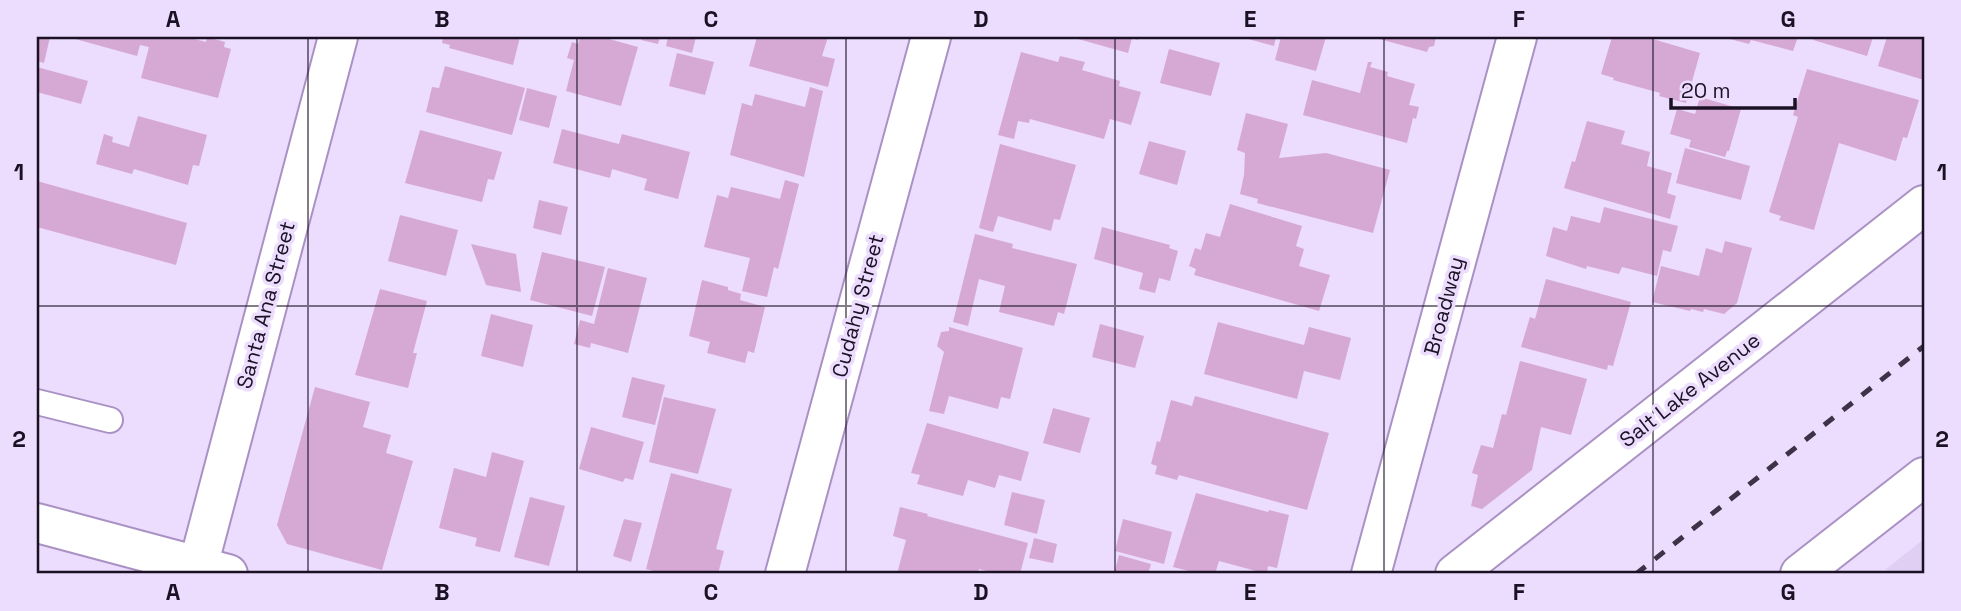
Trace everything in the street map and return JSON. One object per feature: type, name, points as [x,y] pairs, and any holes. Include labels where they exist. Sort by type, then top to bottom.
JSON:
[{"type":"street","name":"Santa Ana Street","points":[[207,571],[338,37]]},
{"type":"street","name":"Cudahy Street","points":[[785,574],[931,37]]},
{"type":"street","name":"Broadway","points":[[1371,574],[1517,37]]},
{"type":"street","name":"Salt Lake Avenue","points":[[1455,574],[1924,205]]},
{"type":"street","points":[[1807,571],[1924,477]]},
{"type":"street","points":[[37,523],[207,571]]},
{"type":"lane","points":[[37,402],[110,420]]},
{"type":"shaded area","points":[[1924,539],[1924,574],[1902,574],[1885,570]]},
{"type":"building","points":[[37,37],[50,37],[44,63],[37,61]]},
{"type":"building","points":[[68,37],[187,37],[206,42],[207,37],[225,42],[224,47],[231,49],[218,98],[141,78],[149,47],[140,45],[137,56]]},
{"type":"building","points":[[443,37],[520,37],[513,65],[449,48],[450,45],[442,43]]},
{"type":"building","points":[[580,37],[602,37],[638,47],[621,106],[566,91],[574,60],[567,58],[572,42],[578,44]]},
{"type":"building","points":[[642,37],[660,37],[658,44],[641,40]]},
{"type":"building","points":[[668,37],[696,37],[692,53],[666,46]]},
{"type":"building","points":[[757,37],[828,37],[822,56],[835,59],[828,87],[749,66]]},
{"type":"building","points":[[1071,37],[1139,37],[1138,40],[1132,38],[1128,53]]},
{"type":"building","points":[[1241,37],[1276,37],[1274,46]]},
{"type":"building","points":[[1281,37],[1326,37],[1316,71],[1275,60]]},
{"type":"building","points":[[1372,37],[1436,37],[1434,46],[1429,47],[1427,52]]},
{"type":"building","points":[[1612,37],[1646,37],[1700,53],[1686,103],[1601,74]]},
{"type":"building","points":[[1798,37],[1793,51],[1751,40],[1749,44],[1726,38]]},
{"type":"building","points":[[1814,37],[1873,37],[1867,56],[1813,40]]},
{"type":"building","points":[[1887,37],[1924,37],[1924,80],[1878,66]]},
{"type":"building","points":[[1169,49],[1220,63],[1211,96],[1160,83]]},
{"type":"building","points":[[1021,52],[1058,62],[1060,56],[1085,62],[1082,70],[1120,81],[1119,86],[1141,92],[1131,125],[1110,119],[1104,139],[1030,119],[1029,123],[1018,121],[1014,139],[998,135]]},
{"type":"building","points":[[677,53],[714,62],[705,95],[669,86]]},
{"type":"building","points":[[1368,62],[1372,62],[1370,67],[1388,72],[1387,76],[1415,84],[1409,105],[1419,107],[1416,119],[1413,118],[1407,143],[1303,115],[1312,80],[1360,93]]},
{"type":"building","points":[[445,66],[525,88],[512,135],[426,112],[432,87],[439,88]]},
{"type":"building","points":[[37,67],[88,81],[81,104],[37,92]]},
{"type":"building","points":[[1807,69],[1919,100],[1907,138],[1903,137],[1896,161],[1839,143],[1814,230],[1779,220],[1781,216],[1769,212],[1798,117],[1793,115]]},
{"type":"building","points":[[810,87],[823,91],[804,177],[730,155],[742,103],[752,106],[755,94],[805,107]]},
{"type":"building","points":[[527,88],[557,96],[549,128],[519,120]]},
{"type":"building","points":[[1700,97],[1741,109],[1725,157],[1689,147],[1691,140],[1670,134],[1677,109],[1695,114]]},
{"type":"building","points":[[1246,113],[1288,124],[1279,158],[1326,153],[1390,170],[1373,233],[1257,203],[1258,199],[1240,194],[1245,153],[1237,150]]},
{"type":"building","points":[[138,116],[207,135],[199,166],[193,165],[188,185],[134,169],[132,174],[96,164],[104,134],[113,137],[112,142],[129,147]]},
{"type":"building","points":[[1587,121],[1625,131],[1621,144],[1650,152],[1647,166],[1672,173],[1667,193],[1676,196],[1670,219],[1564,188]]},
{"type":"building","points":[[562,129],[619,144],[622,134],[690,152],[678,199],[644,190],[647,179],[612,169],[610,178],[553,163]]},
{"type":"building","points":[[420,130],[502,152],[494,180],[488,179],[482,202],[405,183]]},
{"type":"building","points":[[1149,141],[1186,151],[1177,185],[1139,174]]},
{"type":"building","points":[[1000,144],[1076,165],[1060,220],[1054,219],[1051,231],[998,216],[993,232],[979,228]]},
{"type":"building","points":[[1685,148],[1750,166],[1741,200],[1676,183]]},
{"type":"building","points":[[785,180],[799,184],[778,269],[774,267],[767,297],[742,291],[750,258],[704,247],[717,195],[728,198],[731,187],[780,199]]},
{"type":"building","points":[[37,181],[187,223],[176,265],[37,227]]},
{"type":"building","points":[[539,200],[568,207],[561,235],[533,228]]},
{"type":"building","points":[[1230,204],[1302,226],[1296,246],[1304,249],[1299,266],[1330,275],[1319,311],[1194,275],[1196,269],[1189,266],[1195,248],[1201,250],[1206,233],[1220,237]]},
{"type":"building","points":[[1604,207],[1678,226],[1671,252],[1663,250],[1657,276],[1622,267],[1619,274],[1587,266],[1586,269],[1546,256],[1553,227],[1567,231],[1571,216],[1600,223]]},
{"type":"building","points":[[400,215],[458,230],[446,276],[388,261]]},
{"type":"building","points":[[1102,227],[1170,245],[1169,248],[1178,251],[1170,281],[1159,278],[1155,293],[1139,289],[1143,273],[1094,259]]},
{"type":"building","points":[[975,234],[1013,244],[1012,248],[1077,264],[1064,314],[1058,312],[1054,326],[999,312],[1005,286],[979,279],[968,326],[953,322]]},
{"type":"building","points":[[1725,241],[1752,248],[1737,303],[1724,314],[1704,309],[1703,312],[1690,311],[1652,302],[1661,266],[1699,276],[1706,248],[1722,253]]},
{"type":"building","points":[[471,244],[516,254],[521,292],[486,285]]},
{"type":"building","points":[[542,252],[605,267],[592,316],[530,300]]},
{"type":"building","points":[[608,268],[647,278],[628,353],[591,343],[590,348],[574,344],[580,320],[594,324]]},
{"type":"building","points":[[1546,279],[1631,302],[1613,366],[1608,365],[1607,370],[1521,347],[1530,317],[1535,319]]},
{"type":"building","points":[[702,280],[728,287],[728,290],[741,294],[740,300],[765,307],[754,353],[748,351],[745,363],[707,353],[710,342],[689,336]]},
{"type":"building","points":[[380,289],[427,301],[413,353],[417,353],[408,388],[355,375]]},
{"type":"building","points":[[491,314],[533,325],[523,367],[481,356]]},
{"type":"building","points":[[1218,322],[1304,345],[1309,327],[1351,338],[1340,380],[1304,371],[1297,399],[1204,374]]},
{"type":"building","points":[[1100,324],[1144,336],[1135,368],[1092,357]]},
{"type":"building","points":[[949,327],[1023,348],[1010,399],[1001,397],[998,409],[949,396],[944,414],[929,411],[944,352],[937,346],[941,332],[949,331]]},
{"type":"building","points":[[1520,361],[1587,379],[1571,435],[1541,427],[1532,470],[1482,509],[1471,506],[1478,475],[1472,473],[1481,445],[1493,448],[1502,414],[1506,415]]},
{"type":"building","points":[[632,377],[665,385],[655,425],[622,417]]},
{"type":"building","points":[[315,387],[370,402],[363,427],[391,435],[386,453],[413,461],[382,570],[287,544],[277,525]]},
{"type":"building","points":[[1195,396],[1329,433],[1307,510],[1179,475],[1177,480],[1155,474],[1157,466],[1151,464],[1171,400],[1192,406]]},
{"type":"building","points":[[664,397],[716,409],[698,474],[649,462]]},
{"type":"building","points":[[1053,408],[1090,418],[1080,453],[1043,443]]},
{"type":"building","points":[[927,423],[1029,452],[1021,481],[999,475],[995,488],[968,480],[963,496],[917,484],[920,475],[911,473]]},
{"type":"building","points":[[591,427],[644,442],[633,480],[625,478],[623,482],[579,469]]},
{"type":"building","points":[[492,452],[524,461],[500,552],[475,546],[477,538],[439,528],[454,468],[486,477]]},
{"type":"building","points":[[671,473],[732,489],[716,549],[724,551],[718,574],[664,574],[646,569]]},
{"type":"building","points":[[1012,492],[1045,500],[1037,534],[1004,525]]},
{"type":"building","points":[[1196,493],[1289,515],[1277,568],[1268,566],[1267,574],[1219,561],[1215,574],[1201,574],[1173,567]]},
{"type":"building","points":[[530,497],[565,506],[549,566],[514,557]]},
{"type":"building","points":[[900,507],[1028,543],[1020,574],[998,574],[979,569],[977,574],[897,574],[906,540],[893,536]]},
{"type":"building","points":[[624,519],[642,523],[631,562],[613,556]]},
{"type":"building","points":[[1123,519],[1172,532],[1164,564],[1115,551]]},
{"type":"building","points":[[1034,538],[1057,544],[1053,563],[1029,558]]},
{"type":"building","points":[[1119,555],[1151,564],[1148,574],[1114,574]]},
{"type":"railway","points":[[1636,574],[1924,346]]}]
